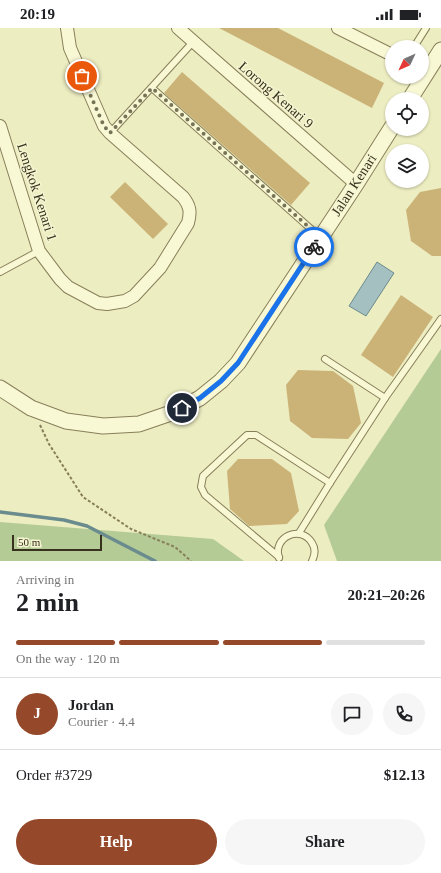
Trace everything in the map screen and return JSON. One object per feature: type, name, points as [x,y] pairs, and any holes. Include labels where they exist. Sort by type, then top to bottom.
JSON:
[{"type":"street","name":"Lengkok Kenari 1","points":[[0,126],[39,251],[60,279],[68,287],[98,303],[107,304],[126,301],[134,296],[160,268],[188,223],[190,208],[188,202],[183,197],[104,126],[70,48],[67,28]]},
{"type":"street","name":"Lorong Kenari 9","points":[[178,28],[356,184]]},
{"type":"street","points":[[338,28],[385,52]]},
{"type":"street","points":[[414,92],[441,50]]},
{"type":"street","name":"Jalan Kenari","points":[[0,388],[31,408],[66,421],[103,426],[139,424],[174,412],[200,398],[221,381],[238,363],[386,136]]},
{"type":"lane","points":[[418,40],[426,28]]},
{"type":"lane","points":[[110,133],[193,42]]},
{"type":"lane","points":[[152,88],[320,237]]},
{"type":"lane","points":[[0,272],[39,251]]},
{"type":"lane","points":[[299,533],[385,398],[441,319]]},
{"type":"lane","points":[[325,359],[385,398]]},
{"type":"lane","points":[[280,559],[205,495],[200,487],[203,476],[247,435],[256,435],[330,483]]},
{"type":"lane","points":[[280,559],[278,549],[280,543],[288,536],[299,533],[311,540],[314,546],[315,553],[312,561]]},
{"type":"path","points":[[31,408],[49,444],[83,497],[131,530],[175,547],[191,561]]},
{"type":"green space","points":[[441,349],[441,561],[337,561],[324,525]]},
{"type":"green space","points":[[0,522],[213,539],[244,561],[0,561]]},
{"type":"water","points":[[377,262],[394,273],[366,316],[349,306]]},
{"type":"building","points":[[219,28],[278,28],[384,83],[372,108]]},
{"type":"building","points":[[182,72],[310,183],[291,205],[164,93]]},
{"type":"building","points":[[125,182],[168,224],[153,239],[110,197]]},
{"type":"building","points":[[441,188],[441,256],[432,256],[411,241],[406,210],[420,192]]},
{"type":"building","points":[[401,295],[433,317],[393,377],[361,355]]},
{"type":"building","points":[[298,370],[333,371],[353,386],[361,423],[348,439],[312,438],[290,421],[286,385]]},
{"type":"building","points":[[238,459],[272,459],[291,473],[299,511],[287,524],[249,526],[230,509],[227,471]]},
{"type":"waterway","points":[[0,512],[64,520],[87,526],[155,561]]},
{"type":"way so far","points":[[82,76],[104,126],[110,133],[152,88],[320,237],[314,247]]},
{"type":"route","points":[[182,408],[200,398],[221,381],[238,363],[314,247]]}]
